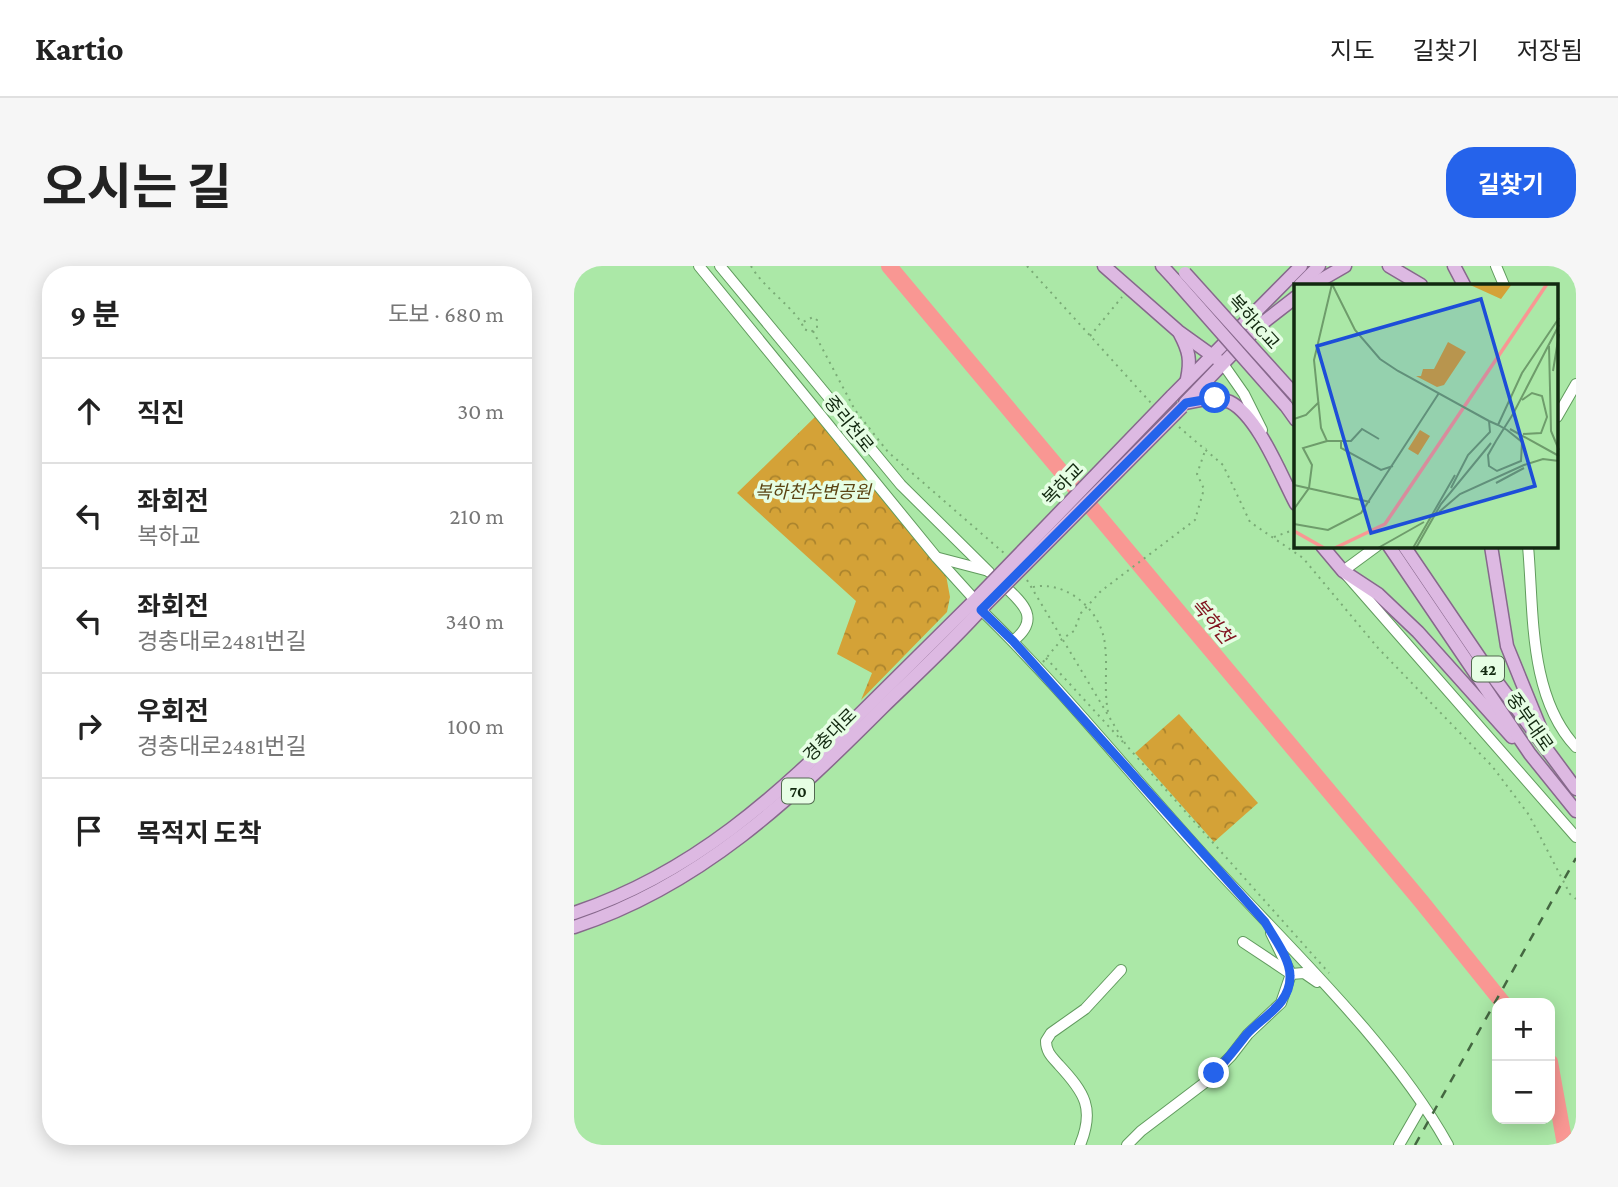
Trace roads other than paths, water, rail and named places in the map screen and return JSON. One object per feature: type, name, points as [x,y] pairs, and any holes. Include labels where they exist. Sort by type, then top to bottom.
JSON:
[{"type":"main road","points":[[1104,266],[1178,331],[1223,364]]},
{"type":"main road","points":[[1162,266],[1180,273],[1294,417]]},
{"type":"main road","points":[[1251,315],[1289,266]]},
{"type":"main road","points":[[1251,315],[1301,266]]},
{"type":"main road","points":[[1301,284],[1318,266]]},
{"type":"main road","points":[[1314,284],[1345,266]]},
{"type":"main road","points":[[1389,266],[1420,284]]},
{"type":"main road","points":[[1454,266],[1456,284]]},
{"type":"main road","points":[[1454,266],[1463,284]]},
{"type":"main road","name":"복하IC교","points":[[1180,273],[1294,394]]},
{"type":"main road","points":[[1261,325],[1294,291]]},
{"type":"main road","points":[[1261,325],[1294,299]]},
{"type":"main road","name":"복하교","points":[[980,603],[1251,315]]},
{"type":"main road","name":"복하교","points":[[980,603],[1184,405],[1261,325]]},
{"type":"main road","points":[[1178,331],[1189,351],[1191,363],[1187,381]]},
{"type":"main road","points":[[1184,405],[1215,398],[1229,402],[1244,412],[1294,500]]},
{"type":"main road","points":[[1324,548],[1343,571],[1378,594],[1418,632],[1495,721],[1530,754]]},
{"type":"main road","name":"중부대로","points":[[1389,548],[1530,754],[1576,811]]},
{"type":"main road","name":"중부대로","points":[[1405,548],[1576,789]]},
{"type":"main road","points":[[1491,548],[1507,646],[1538,725],[1566,778]]},
{"type":"main road","name":"경충대로","points":[[574,913],[670,870],[705,850],[748,818],[980,603]]},
{"type":"main road","name":"경충대로","points":[[574,927],[613,913],[677,881],[759,825],[811,778],[980,603]]},
{"type":"street","name":"중리천로","points":[[699,266],[937,558],[1327,989],[1402,1076],[1448,1145]]},
{"type":"street","points":[[720,266],[901,485],[1022,602],[1027,612],[1026,631],[1013,641]]},
{"type":"street","points":[[1496,266],[1504,284]]},
{"type":"street","points":[[1223,364],[1254,412],[1278,468]]},
{"type":"street","points":[[1558,415],[1576,384]]},
{"type":"street","points":[[1374,548],[1343,571],[1576,837]]},
{"type":"street","points":[[1528,548],[1544,691],[1558,721],[1576,747]]},
{"type":"street","points":[[937,558],[989,572]]},
{"type":"street","points":[[1127,1145],[1141,1131],[1203,1084],[1280,1003],[1290,974],[1265,922]]},
{"type":"street","points":[[1243,942],[1290,974],[1304,973],[1327,989]]},
{"type":"street","points":[[1080,1145],[1089,1121],[1088,1106],[1052,1058],[1046,1041],[1051,1033],[1085,1009],[1121,970]]},
{"type":"street","points":[[1399,1145],[1422,1105]]},
{"type":"waterway","name":"복하천","points":[[889,266],[1421,901],[1499,998]]},
{"type":"waterway","name":"복하천","points":[[1555,1090],[1565,1145]]},
{"type":"railway","points":[[1415,1145],[1576,858]]},
{"type":"park label","name":"복하천수변공원","points":[[813,492]]}]
